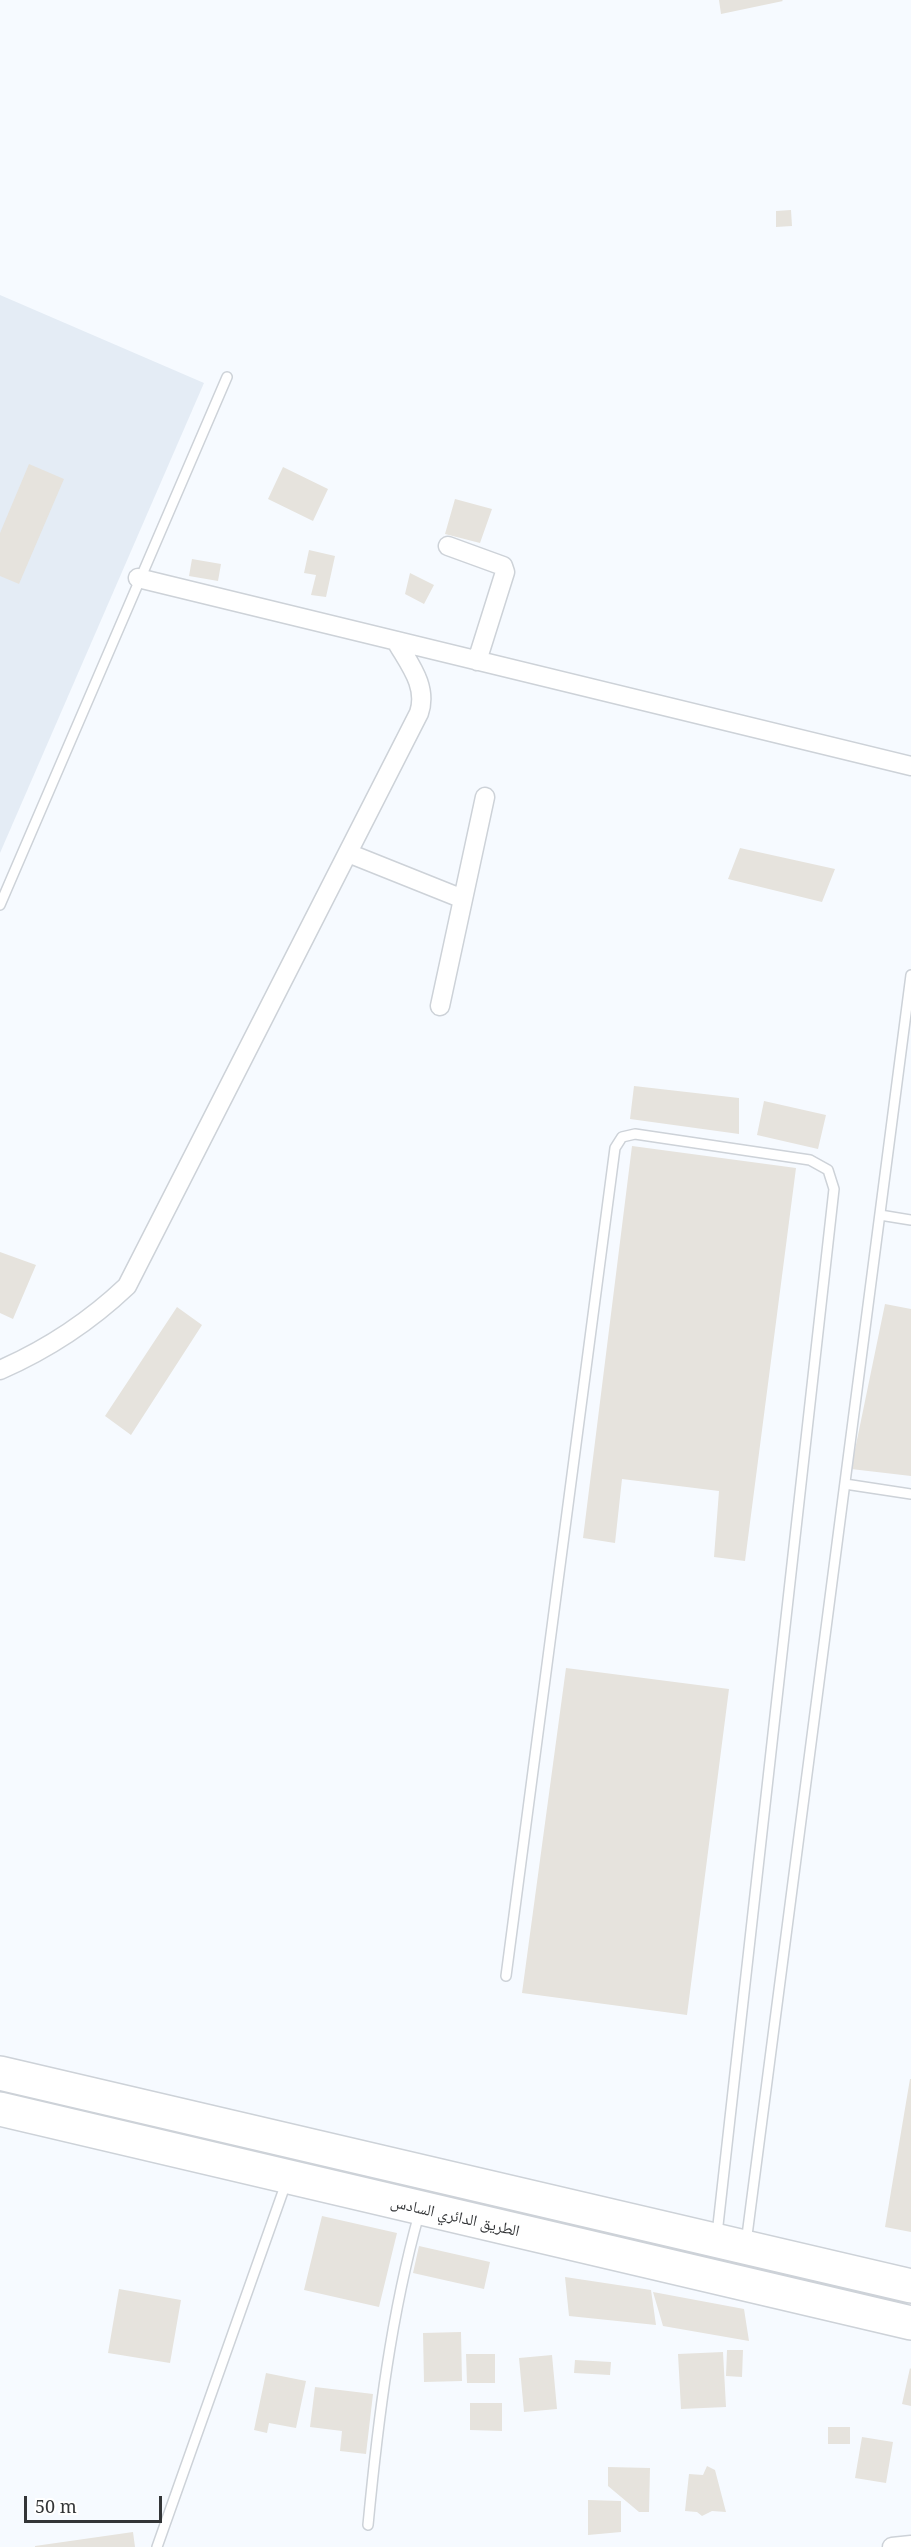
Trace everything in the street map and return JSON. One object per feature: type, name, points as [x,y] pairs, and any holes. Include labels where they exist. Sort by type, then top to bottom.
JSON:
[{"type":"highway","points":[[0,2073],[911,2286]]},
{"type":"highway","name":"الطريق الدائري السادس","points":[[0,2109],[911,2323]]},
{"type":"street","points":[[448,546],[503,566],[505,572],[477,661]]},
{"type":"street","points":[[138,578],[911,766]]},
{"type":"street","points":[[0,1370],[66,1337],[99,1313],[127,1286],[423,702],[423,690],[396,641]]},
{"type":"street","points":[[440,1006],[485,797]]},
{"type":"street","points":[[348,853],[464,899]]},
{"type":"street","points":[[892,2547],[911,2545]]},
{"type":"lane","points":[[0,905],[138,578],[227,377]]},
{"type":"lane","points":[[731,2243],[845,1484],[911,975]]},
{"type":"lane","points":[[507,1976],[615,1148],[622,1137],[635,1134],[810,1160],[828,1170],[834,1189],[731,2243]]},
{"type":"lane","points":[[880,1215],[911,1220]]},
{"type":"lane","points":[[845,1484],[911,1494]]},
{"type":"lane","points":[[157,2547],[287,2178]]},
{"type":"lane","points":[[368,2525],[385,2371],[409,2250],[421,2208]]},
{"type":"shaded area","points":[[0,295],[204,383],[0,853]]},
{"type":"building","points":[[719,0],[782,0],[783,1],[721,14]]},
{"type":"building","points":[[791,210],[792,226],[776,227],[776,211]]},
{"type":"building","points":[[29,464],[64,479],[19,584],[0,576],[0,533]]},
{"type":"building","points":[[283,467],[328,489],[313,521],[268,499]]},
{"type":"building","points":[[455,499],[492,509],[480,543],[445,534]]},
{"type":"building","points":[[309,550],[335,556],[326,597],[311,595],[316,575],[304,573]]},
{"type":"building","points":[[192,559],[221,564],[218,581],[189,576]]},
{"type":"building","points":[[410,573],[434,585],[424,604],[405,594]]},
{"type":"building","points":[[740,848],[835,869],[822,902],[728,879]]},
{"type":"building","points":[[634,1086],[739,1098],[739,1134],[630,1119]]},
{"type":"building","points":[[764,1101],[826,1115],[818,1149],[757,1135]]},
{"type":"building","points":[[632,1146],[796,1168],[745,1561],[714,1557],[719,1491],[622,1479],[615,1543],[583,1538]]},
{"type":"building","points":[[0,1252],[36,1265],[13,1319],[0,1313]]},
{"type":"building","points":[[885,1304],[911,1309],[911,1476],[851,1469]]},
{"type":"building","points":[[177,1307],[202,1325],[131,1435],[105,1416]]},
{"type":"building","points":[[566,1668],[729,1689],[687,2015],[522,1993]]},
{"type":"building","points":[[911,2079],[911,2232],[885,2227]]},
{"type":"building","points":[[322,2216],[397,2233],[379,2307],[304,2290]]},
{"type":"building","points":[[419,2246],[490,2262],[484,2289],[413,2273]]},
{"type":"building","points":[[565,2277],[651,2290],[656,2325],[569,2316]]},
{"type":"building","points":[[119,2289],[181,2300],[170,2363],[108,2353]]},
{"type":"building","points":[[653,2292],[744,2309],[749,2341],[663,2326]]},
{"type":"building","points":[[461,2332],[462,2381],[424,2382],[423,2333]]},
{"type":"building","points":[[727,2350],[743,2350],[742,2377],[726,2376]]},
{"type":"building","points":[[723,2352],[726,2407],[681,2409],[678,2354]]},
{"type":"building","points":[[466,2354],[495,2354],[495,2383],[467,2383]]},
{"type":"building","points":[[552,2355],[557,2409],[524,2412],[519,2358]]},
{"type":"building","points":[[575,2360],[611,2362],[610,2375],[574,2373]]},
{"type":"building","points":[[911,2369],[911,2406],[902,2404]]},
{"type":"building","points":[[266,2373],[306,2381],[296,2428],[269,2423],[267,2433],[254,2430]]},
{"type":"building","points":[[315,2387],[373,2394],[366,2454],[340,2451],[342,2431],[310,2427]]},
{"type":"building","points":[[470,2403],[502,2403],[502,2431],[470,2430]]},
{"type":"building","points":[[828,2427],[850,2427],[850,2444],[828,2444]]},
{"type":"building","points":[[862,2437],[893,2442],[886,2483],[855,2478]]},
{"type":"building","points":[[707,2466],[715,2470],[726,2512],[712,2511],[702,2516],[697,2512],[685,2511],[689,2474],[703,2475]]},
{"type":"building","points":[[608,2467],[650,2468],[649,2512],[639,2512],[608,2486]]},
{"type":"building","points":[[588,2500],[621,2501],[621,2532],[588,2535]]},
{"type":"building","points":[[133,2532],[135,2547],[35,2547],[35,2546]]}]
